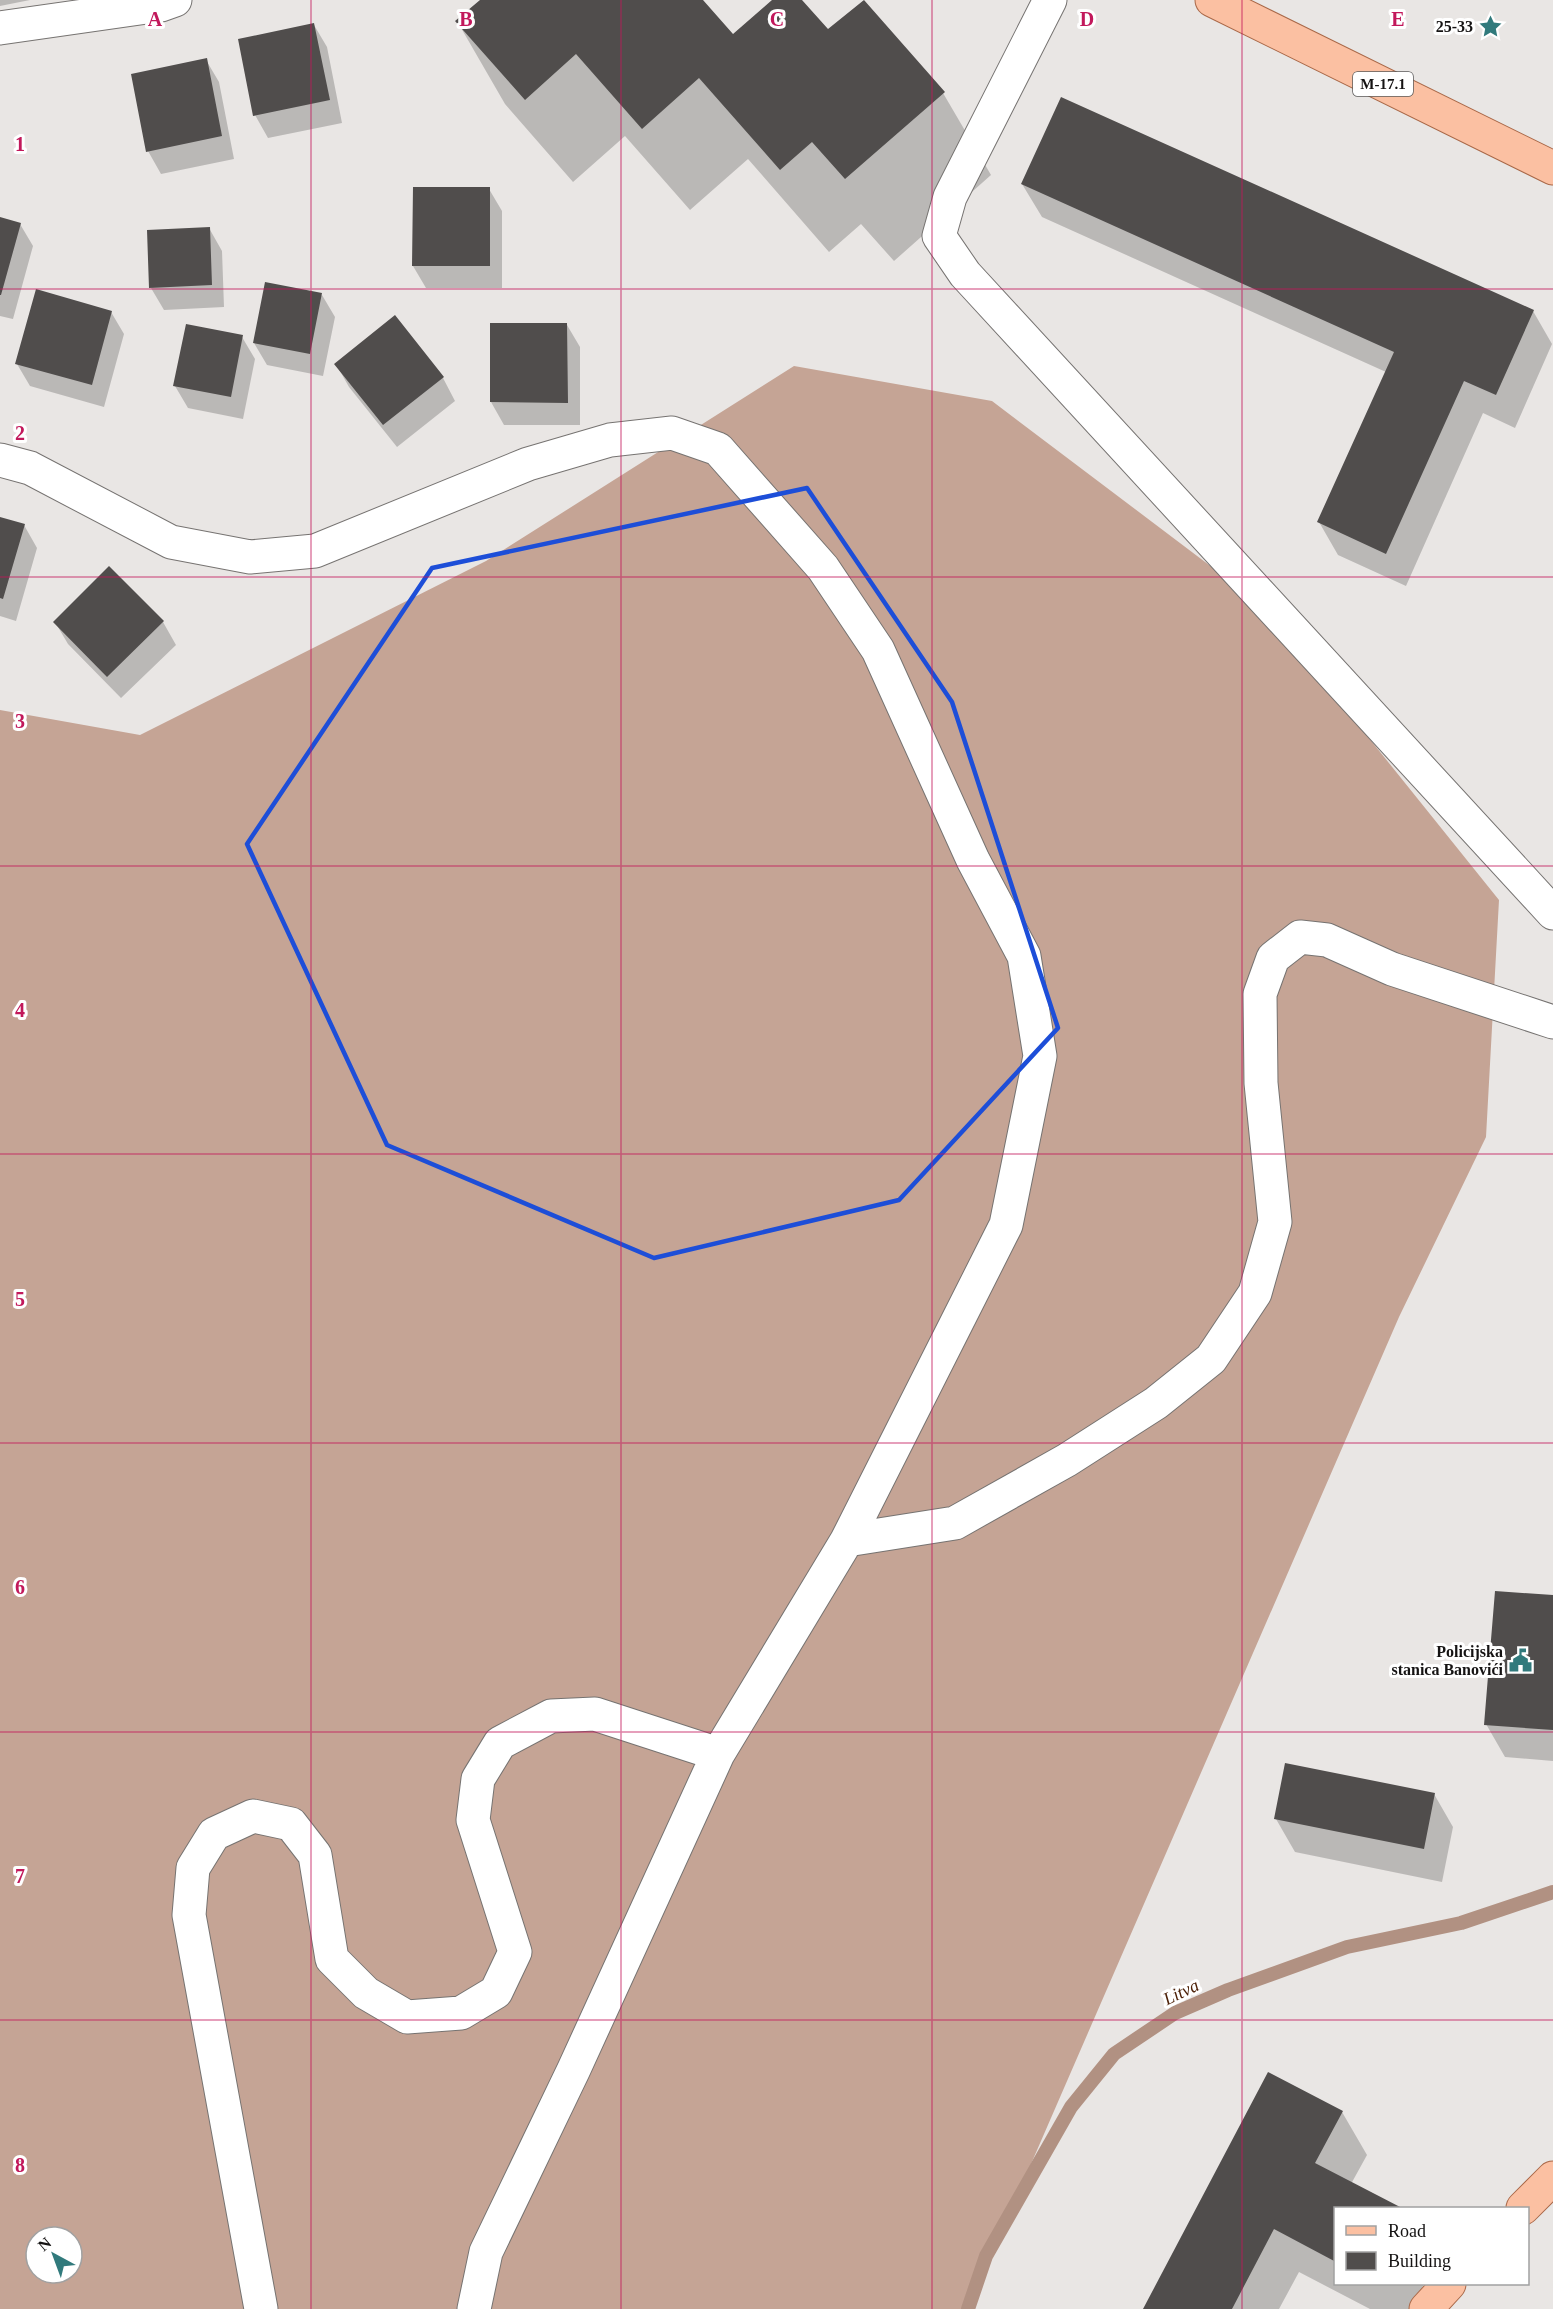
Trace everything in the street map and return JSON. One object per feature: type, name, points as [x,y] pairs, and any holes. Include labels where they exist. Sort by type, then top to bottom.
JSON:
[{"type":"main road","name":"M-17.1","points":[[1212,0],[1553,168]]},
{"type":"main road","points":[[1524,2207],[1553,2178]]},
{"type":"main road","points":[[1426,2309],[1447,2285]]},
{"type":"street","points":[[0,28],[161,5],[175,0]]},
{"type":"street","points":[[1050,0],[950,197],[939,236],[965,274],[1553,913]]},
{"type":"street","points":[[0,460],[30,468],[171,542],[250,557],[315,551],[528,464],[610,440],[672,434],[717,449],[823,568],[878,650],[973,860],[1024,956],[1040,1056],[1006,1225],[847,1540],[718,1754],[574,2069],[486,2252],[474,2309]]},
{"type":"street","points":[[847,1540],[955,1523],[1067,1460],[1156,1403],[1211,1359],[1255,1293],[1275,1222],[1261,1083],[1260,994],[1273,958],[1300,937],[1327,940],[1392,969],[1553,1022]]},
{"type":"street","points":[[261,2309],[189,1914],[193,1868],[214,1834],[253,1816],[291,1824],[315,1855],[332,1959],[366,1993],[407,2017],[461,2013],[496,1992],[515,1952],[473,1820],[478,1779],[500,1743],[551,1716],[595,1714],[718,1754]]},
{"type":"highlighted area","points":[[807,488],[952,702],[1058,1028],[899,1200],[654,1258],[387,1145],[247,844],[432,568]]},
{"type":"shaded area","points":[[794,366],[992,401],[1262,605],[1499,900],[1486,1137],[1399,1317],[968,2309],[0,2309],[0,710],[140,735],[486,561]]},
{"type":"building","points":[[480,0],[703,0],[733,34],[772,0],[802,0],[828,29],[864,0],[945,92],[845,179],[812,142],[780,170],[699,78],[642,129],[576,54],[525,100],[455,21]]},
{"type":"building","points":[[314,23],[330,100],[253,116],[238,39]]},
{"type":"building","points":[[207,58],[222,136],[146,152],[131,74]]},
{"type":"building","points":[[1061,97],[1534,310],[1496,395],[1464,381],[1386,554],[1317,522],[1394,352],[1021,184]]},
{"type":"building","points":[[413,187],[490,187],[490,266],[412,266]]},
{"type":"building","points":[[0,217],[21,223],[1,295],[0,295]]},
{"type":"building","points":[[210,227],[212,285],[149,288],[147,230]]},
{"type":"building","points":[[265,282],[322,293],[310,354],[253,343]]},
{"type":"building","points":[[36,289],[112,311],[92,385],[15,364]]},
{"type":"building","points":[[395,315],[444,377],[383,425],[334,364]]},
{"type":"building","points":[[490,323],[567,323],[568,403],[490,402]]},
{"type":"building","points":[[186,324],[243,335],[231,397],[173,386]]},
{"type":"building","points":[[0,517],[25,524],[3,599],[0,598]]},
{"type":"building","points":[[109,566],[164,621],[107,677],[53,622]]},
{"type":"building","name":"Policijska stanica Banovići","points":[[1495,1591],[1553,1595],[1553,1730],[1484,1725]]},
{"type":"building","points":[[1285,1763],[1435,1793],[1424,1849],[1274,1819]]},
{"type":"building","points":[[1268,2072],[1343,2111],[1315,2163],[1400,2207],[1334,2207],[1334,2261],[1274,2229],[1232,2309],[1143,2309]]},
{"type":"waterway","name":"Litva","points":[[968,2309],[986,2256],[1071,2107],[1114,2054],[1175,2013],[1228,1990],[1347,1947],[1461,1923],[1553,1892]]},
{"type":"place","name":"25-33","points":[[1491,26]]},
{"type":"place","name":"Policijska stanica Banovići","points":[[1521,1660]]}]
